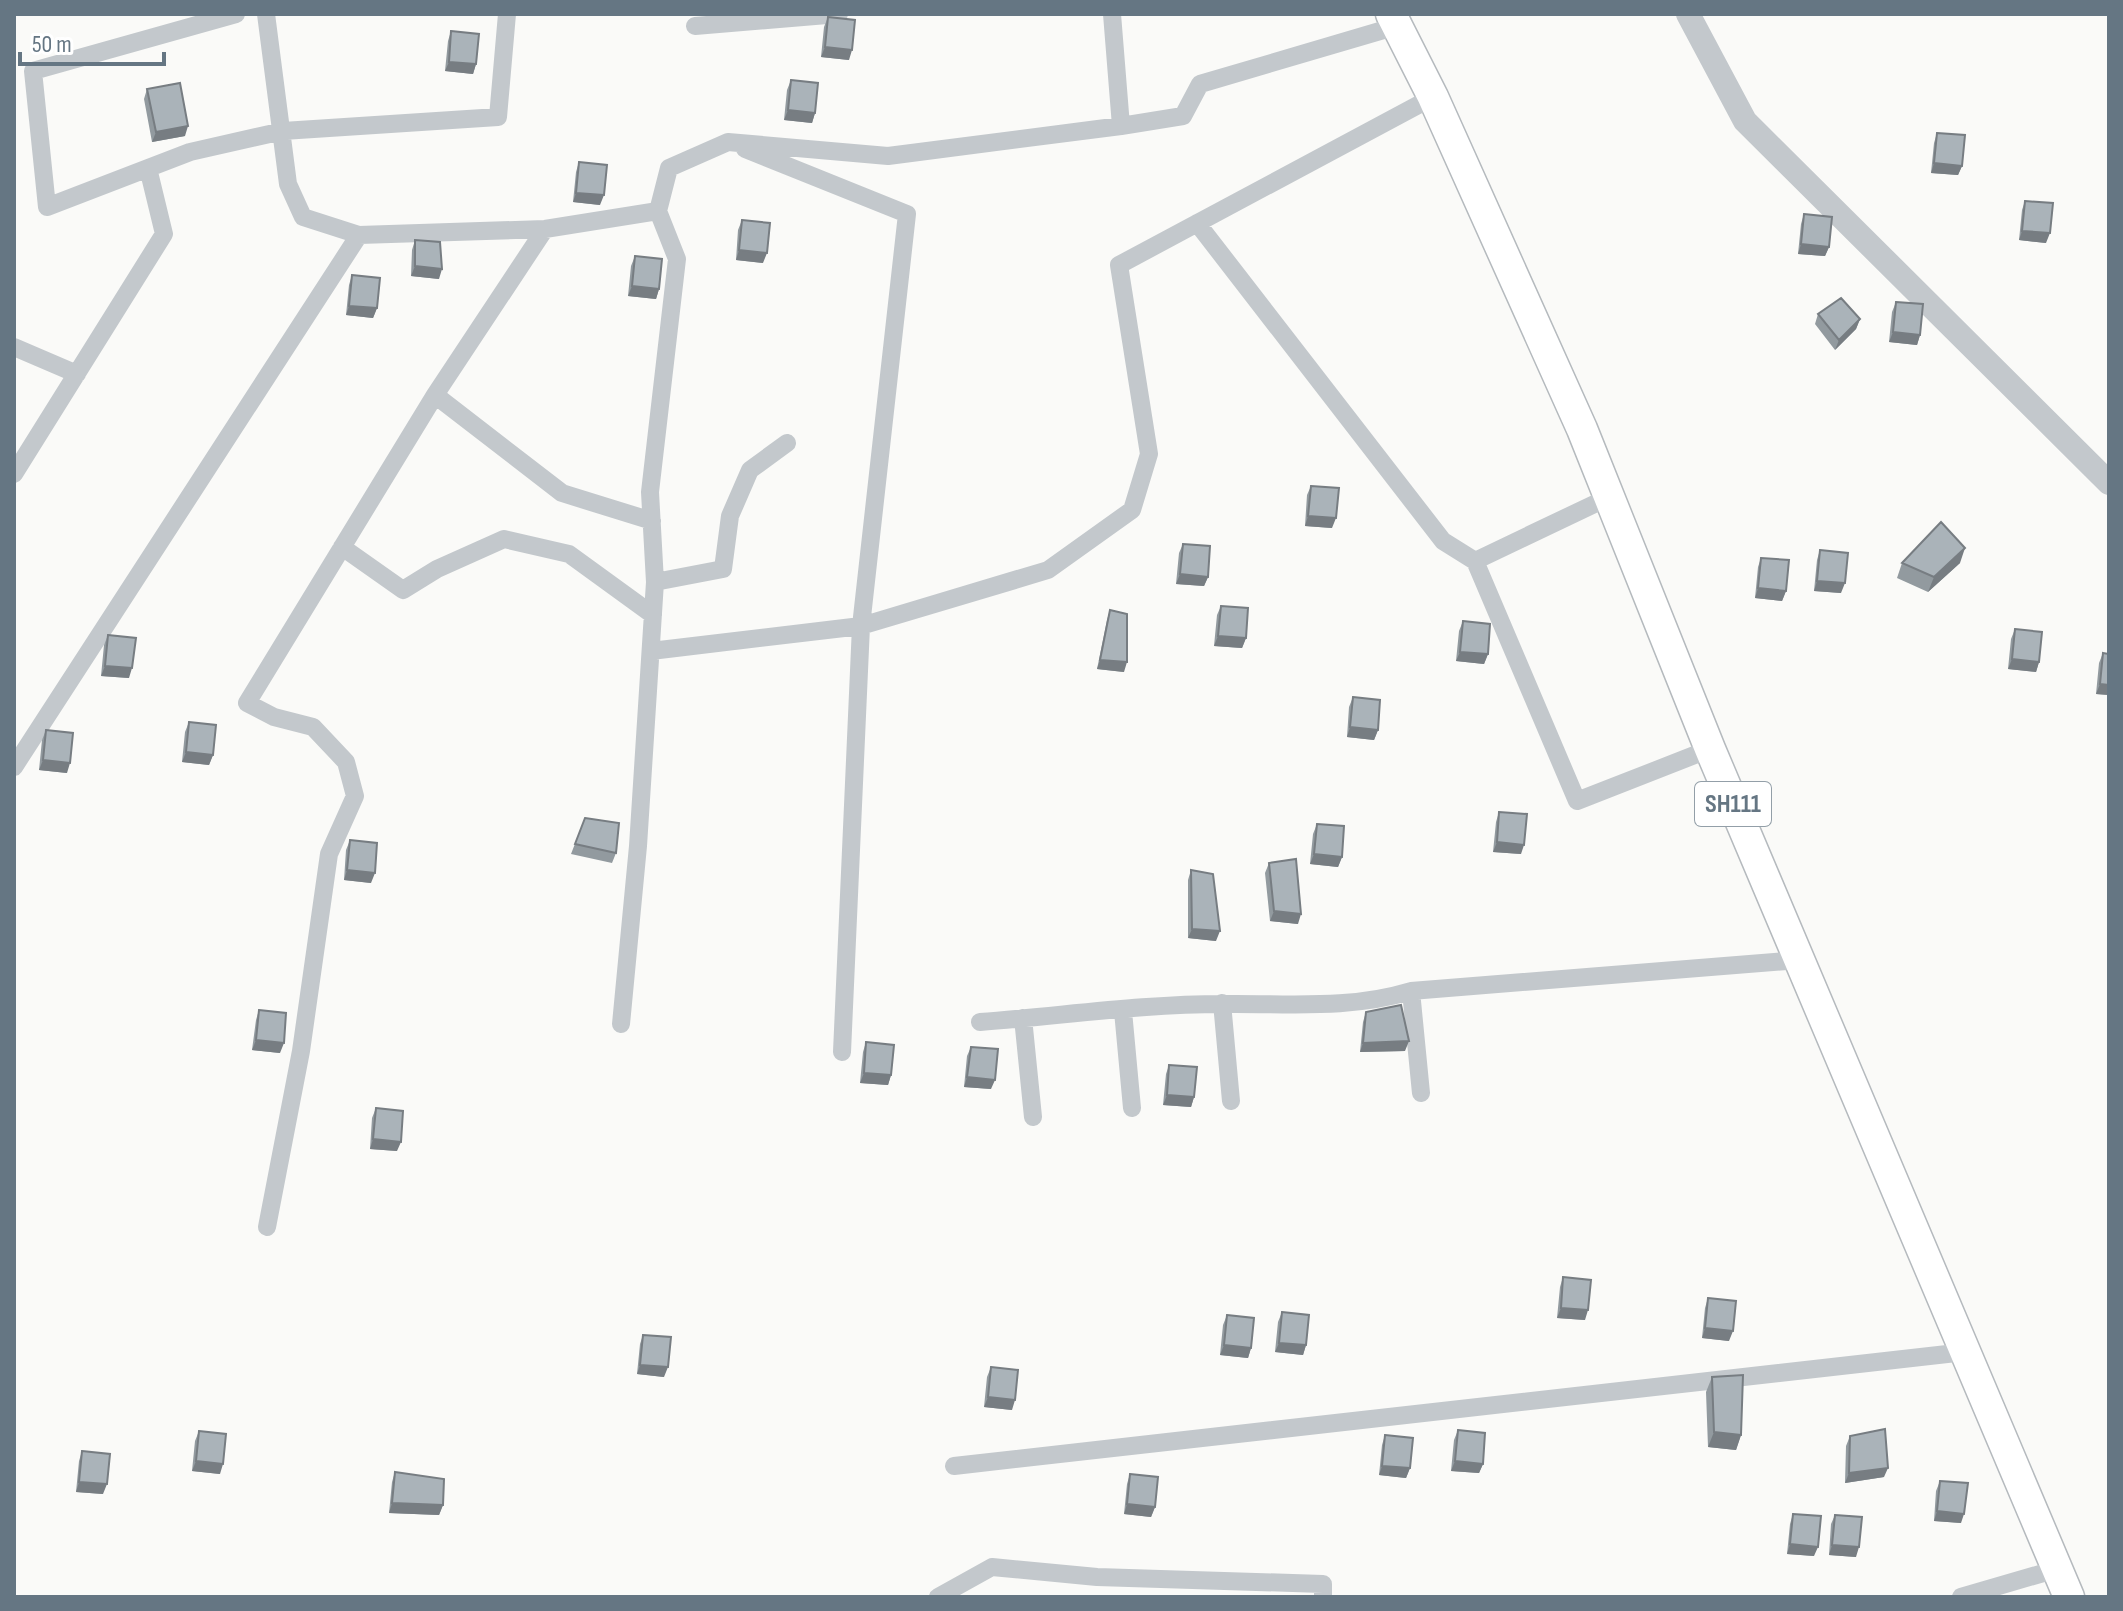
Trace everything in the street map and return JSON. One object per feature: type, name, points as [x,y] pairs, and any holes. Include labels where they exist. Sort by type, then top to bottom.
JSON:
[{"type":"main road","name":"SH111","points":[[1394,20],[1433,97],[1609,497],[1710,749],[2069,1597]]},
{"type":"street","points":[[236,14],[33,71],[47,207],[190,152],[283,131],[498,117],[507,14]]},
{"type":"street","points":[[266,14],[288,184],[303,217],[359,235],[545,229],[658,211]]},
{"type":"street","points":[[695,26],[839,14]]},
{"type":"street","points":[[1112,14],[1121,126]]},
{"type":"street","points":[[1688,14],[1745,121],[2109,483]]},
{"type":"street","points":[[621,1024],[655,582],[650,492],[677,259],[658,211],[669,168],[728,142],[888,156],[1183,116],[1200,84],[1394,20]]},
{"type":"street","points":[[651,651],[861,626],[1048,570],[1132,510],[1149,454],[1119,265],[1433,97]]},
{"type":"street","points":[[728,142],[907,214],[861,626],[842,1052]]},
{"type":"street","points":[[14,474],[164,234],[148,168]]},
{"type":"street","points":[[1197,223],[1443,541],[1475,561],[1577,801],[1710,749]]},
{"type":"street","points":[[267,1227],[301,1051],[329,854],[355,796],[346,762],[313,727],[274,717],[247,703],[435,395],[545,229]]},
{"type":"street","points":[[14,767],[359,235]]},
{"type":"street","points":[[14,347],[77,374]]},
{"type":"street","points":[[435,395],[562,493],[652,521]]},
{"type":"street","points":[[655,582],[723,569],[730,516],[750,470],[787,443]]},
{"type":"street","points":[[1475,561],[1609,497]]},
{"type":"street","points":[[342,547],[403,590],[437,569],[504,539],[569,554],[653,615]]},
{"type":"street","points":[[980,1022],[1222,1003],[1315,1007],[1386,998],[1411,991],[1799,960]]},
{"type":"street","points":[[1411,991],[1421,1093]]},
{"type":"street","points":[[1222,1003],[1231,1101]]},
{"type":"street","points":[[1123,1011],[1132,1108]]},
{"type":"street","points":[[1023,1018],[1033,1117]]},
{"type":"street","points":[[954,1466],[1965,1352]]},
{"type":"street","points":[[938,1597],[992,1567],[1097,1577],[1323,1584],[1323,1597]]},
{"type":"street","points":[[1961,1597],[2057,1569]]},
{"type":"building","points":[[828,17],[855,20],[852,50],[825,47]]},
{"type":"building","points":[[451,31],[479,34],[476,64],[449,62]]},
{"type":"building","points":[[791,80],[818,83],[815,113],[788,110]]},
{"type":"building","points":[[180,83],[188,126],[156,132],[147,89]]},
{"type":"building","points":[[1937,133],[1965,135],[1962,166],[1934,163]]},
{"type":"building","points":[[579,162],[607,165],[604,195],[576,193]]},
{"type":"building","points":[[2025,201],[2053,203],[2050,233],[2022,231]]},
{"type":"building","points":[[1804,214],[1832,217],[1829,247],[1801,244]]},
{"type":"building","points":[[742,220],[770,223],[767,253],[739,250]]},
{"type":"building","points":[[415,240],[440,242],[442,269],[415,266]]},
{"type":"building","points":[[635,256],[662,259],[659,289],[632,286]]},
{"type":"building","points":[[352,275],[380,278],[377,308],[349,306]]},
{"type":"building","points":[[1841,298],[1860,319],[1839,340],[1818,314]]},
{"type":"building","points":[[1896,302],[1923,304],[1920,335],[1893,332]]},
{"type":"building","points":[[1311,486],[1339,488],[1336,518],[1308,516]]},
{"type":"building","points":[[1941,522],[1965,548],[1934,577],[1902,563]]},
{"type":"building","points":[[1183,544],[1210,546],[1208,577],[1180,574]]},
{"type":"building","points":[[1820,550],[1848,553],[1845,583],[1817,581]]},
{"type":"building","points":[[1761,558],[1789,560],[1786,591],[1758,588]]},
{"type":"building","points":[[1221,606],[1248,608],[1246,638],[1218,636]]},
{"type":"building","points":[[1110,610],[1127,614],[1127,662],[1100,660]]},
{"type":"building","points":[[1463,621],[1490,624],[1488,654],[1460,652]]},
{"type":"building","points":[[2015,629],[2042,632],[2039,662],[2012,659]]},
{"type":"building","points":[[108,635],[136,638],[132,668],[105,666]]},
{"type":"building","points":[[2103,653],[2109,654],[2109,685],[2100,684]]},
{"type":"building","points":[[1353,697],[1380,700],[1378,730],[1350,727]]},
{"type":"building","points":[[189,722],[216,725],[213,755],[186,752]]},
{"type":"building","points":[[46,730],[73,733],[70,763],[43,760]]},
{"type":"building","points":[[1499,812],[1527,814],[1524,845],[1497,842]]},
{"type":"building","points":[[585,818],[619,823],[616,853],[575,844]]},
{"type":"building","points":[[1317,824],[1344,826],[1342,857],[1314,854]]},
{"type":"building","points":[[350,840],[377,843],[375,873],[347,870]]},
{"type":"building","points":[[1296,859],[1301,914],[1274,911],[1269,863]]},
{"type":"building","points":[[1191,870],[1213,874],[1220,931],[1192,929]]},
{"type":"building","points":[[1401,1005],[1409,1041],[1363,1043],[1366,1012]]},
{"type":"building","points":[[259,1010],[286,1013],[284,1043],[256,1040]]},
{"type":"building","points":[[866,1042],[894,1045],[891,1075],[864,1073]]},
{"type":"building","points":[[971,1047],[998,1049],[995,1080],[967,1077]]},
{"type":"building","points":[[1169,1065],[1197,1067],[1194,1097],[1167,1095]]},
{"type":"building","points":[[376,1108],[403,1111],[401,1142],[373,1139]]},
{"type":"building","points":[[1563,1277],[1591,1280],[1588,1310],[1561,1308]]},
{"type":"building","points":[[1708,1298],[1736,1301],[1733,1331],[1705,1328]]},
{"type":"building","points":[[1282,1312],[1309,1315],[1306,1345],[1279,1343]]},
{"type":"building","points":[[1227,1315],[1254,1318],[1251,1348],[1224,1345]]},
{"type":"building","points":[[643,1335],[671,1337],[668,1367],[640,1365]]},
{"type":"building","points":[[991,1367],[1018,1370],[1015,1400],[988,1397]]},
{"type":"building","points":[[1743,1375],[1741,1435],[1714,1432],[1712,1377]]},
{"type":"building","points":[[1885,1429],[1888,1468],[1849,1473],[1850,1436]]},
{"type":"building","points":[[1458,1430],[1485,1433],[1483,1464],[1455,1461]]},
{"type":"building","points":[[199,1431],[226,1434],[223,1464],[196,1461]]},
{"type":"building","points":[[1385,1435],[1413,1438],[1410,1468],[1382,1466]]},
{"type":"building","points":[[82,1451],[110,1454],[107,1484],[79,1482]]},
{"type":"building","points":[[395,1472],[444,1479],[443,1505],[392,1503]]},
{"type":"building","points":[[1130,1474],[1158,1477],[1155,1507],[1127,1504]]},
{"type":"building","points":[[1940,1481],[1968,1483],[1964,1514],[1937,1511]]},
{"type":"building","points":[[1793,1514],[1821,1516],[1818,1547],[1790,1544]]},
{"type":"building","points":[[1835,1515],[1862,1517],[1859,1547],[1832,1545]]}]
